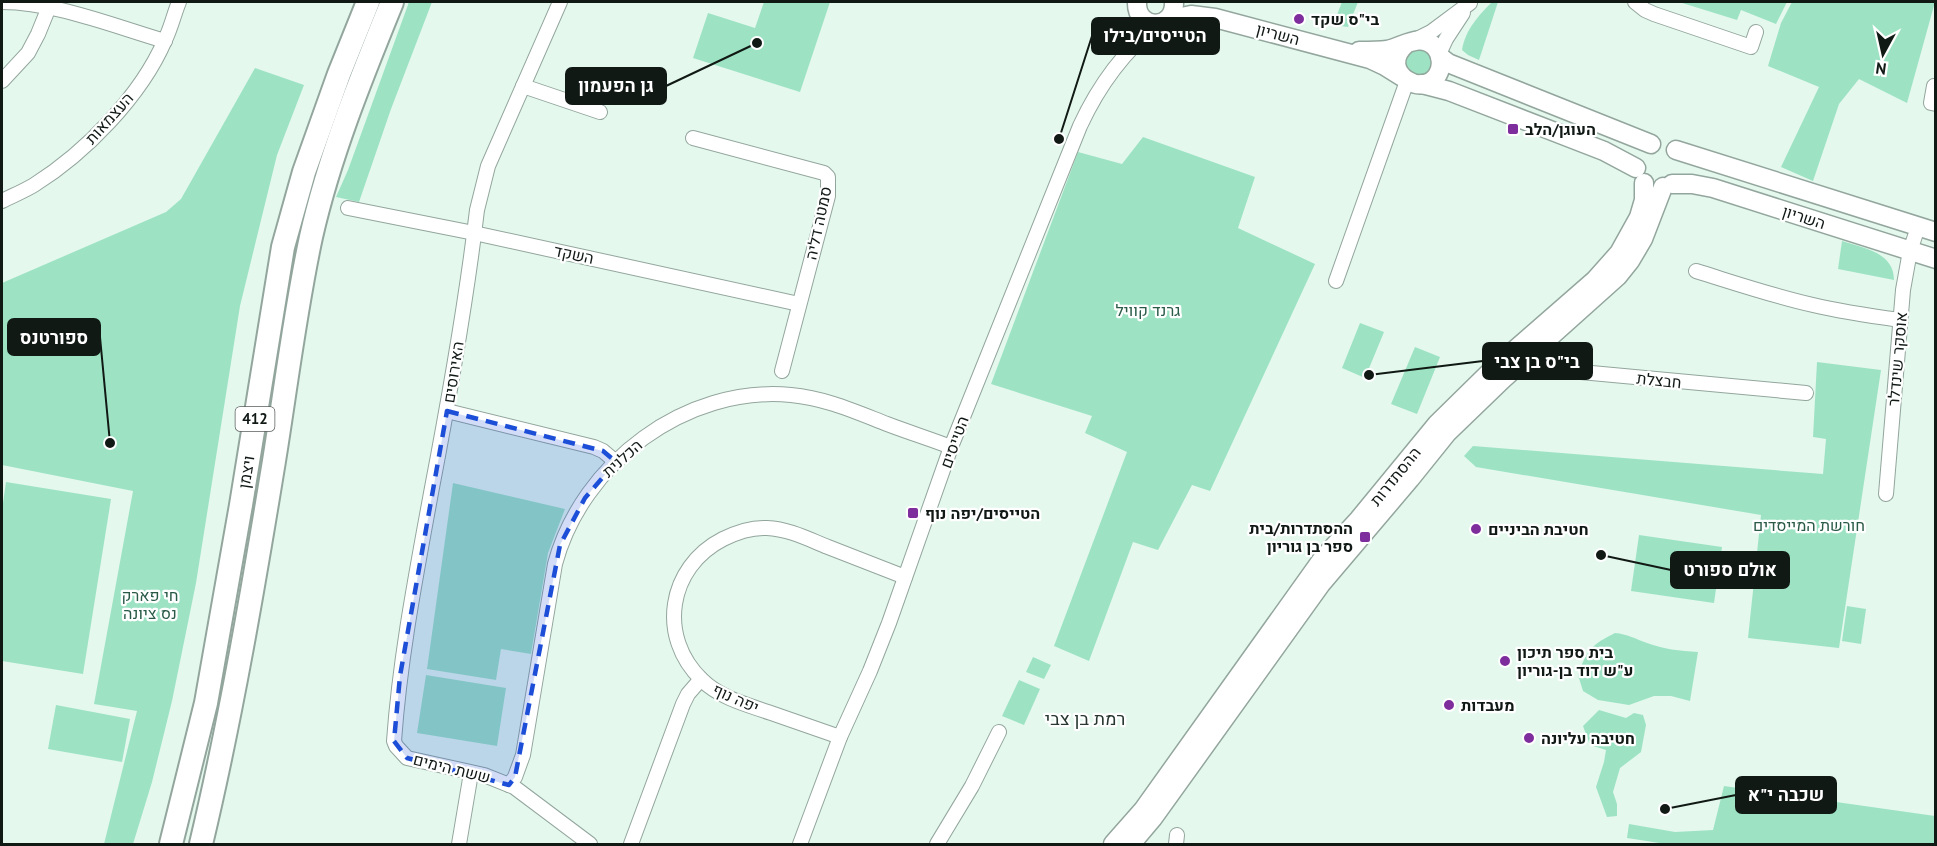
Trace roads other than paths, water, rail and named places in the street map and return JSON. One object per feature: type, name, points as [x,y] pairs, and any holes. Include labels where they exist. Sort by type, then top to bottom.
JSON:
[{"type":"main road","name":"ויצמן","points":[[171,844],[206,703],[283,247],[304,172],[368,2]]},
{"type":"main road","name":"ויצמן","points":[[201,844],[229,712],[263,528],[311,237],[323,189],[366,66],[392,2]]},
{"type":"street","points":[[2,2],[50,4],[165,41]]},
{"type":"street","name":"העצמאות","points":[[2,201],[34,184],[91,140],[116,115],[144,78],[165,41],[179,2]]},
{"type":"street","name":"האירוסים","points":[[402,754],[394,741],[400,676],[447,411],[477,210],[488,166],[560,2]]},
{"type":"street","points":[[1137,5],[1145,20],[1162,22],[1173,12],[1174,2]]},
{"type":"street","name":"השריון","points":[[1183,2],[1215,18]]},
{"type":"street","points":[[1471,2],[1446,39],[1437,75],[1429,82],[1410,80],[1397,66],[1401,49],[1409,42],[1431,32],[1471,2]]},
{"type":"street","points":[[1635,2],[1654,14],[1751,47],[1756,32]]},
{"type":"street","points":[[2,81],[28,54],[50,4]]},
{"type":"street","name":"הטייסים","points":[[800,844],[840,737],[870,671],[938,489],[951,447],[1080,126],[1098,93],[1128,50],[1136,28],[1137,5]]},
{"type":"street","name":"השריון","points":[[1162,22],[1191,15],[1215,18],[1370,59],[1410,80],[1449,91],[1604,151],[1640,175]]},
{"type":"street","name":"הטייסים","points":[[1128,50],[1162,22]]},
{"type":"street","points":[[1409,42],[1422,40],[1431,44],[1448,63],[1651,144],[1664,144],[1676,150],[1681,160],[1681,171],[1667,186],[1656,188],[1640,175],[1640,153],[1651,144]]},
{"type":"street","name":"השריון","points":[[1340,51],[1387,50],[1409,42]]},
{"type":"street","points":[[1336,281],[1410,80]]},
{"type":"street","points":[[524,86],[600,112]]},
{"type":"street","points":[[1934,86],[1930,103],[1935,104]]},
{"type":"street","name":"סמטה דליה","points":[[693,138],[824,173],[828,177],[828,196],[782,371]]},
{"type":"street","name":"השריון","points":[[1676,150],[1935,232]]},
{"type":"street","name":"ההסתדרות","points":[[1131,844],[1154,818],[1331,571],[1447,433],[1595,280],[1618,253],[1639,218],[1644,200],[1640,175]]},
{"type":"street","name":"השריון","points":[[1667,186],[1692,184],[1713,188],[1935,259]]},
{"type":"street","name":"ההסתדרות","points":[[1113,844],[1143,810],[1323,558],[1378,497],[1437,424],[1526,349],[1604,290],[1630,261],[1643,239],[1667,186]]},
{"type":"street","name":"השקד","points":[[348,208],[799,304]]},
{"type":"street","name":"אוסקר שינדלר","points":[[1886,494],[1904,282],[1918,226]]},
{"type":"street","points":[[1696,271],[1815,306],[1900,320]]},
{"type":"street","name":"חבצלת","points":[[1526,349],[1540,364],[1570,371],[1806,393]]},
{"type":"street","name":"הכלנית","points":[[509,785],[515,777],[523,755],[560,545],[585,498],[596,483],[616,462],[650,434],[687,413],[728,399],[770,394],[821,400],[951,447]]},
{"type":"street","points":[[447,411],[594,447],[616,462]]},
{"type":"street","name":"יפה נוף","points":[[840,737],[744,704],[712,688],[701,679],[688,664],[675,635],[675,604],[679,588],[688,570],[703,553],[722,539],[756,528],[790,532],[904,576]]},
{"type":"street","points":[[631,844],[683,704],[701,679]]},
{"type":"street","points":[[937,844],[972,786],[999,732]]},
{"type":"street","name":"ששת הימים","points":[[402,754],[414,760],[484,775],[509,785],[590,844]]},
{"type":"street","points":[[459,844],[471,773]]},
{"type":"place","name":"בי\"ס שקד","points":[[1299,19]]},
{"type":"place","name":"גן הפעמון","points":[[757,43]]},
{"type":"place","name":"העוגן/הלב","points":[[1513,129]]},
{"type":"place","name":"הטייסים/בילו","points":[[1059,139]]},
{"type":"place","name":"בי\"ס בן צבי","points":[[1369,375]]},
{"type":"place","name":"ספורטנס","points":[[110,443]]},
{"type":"place","name":"הטייסים/יפה נוף","points":[[913,513]]},
{"type":"place","name":"חטיבת הביניים","points":[[1476,529]]},
{"type":"place","name":"ההסתדרות/בית ספר בן גוריון","points":[[1365,537]]},
{"type":"place","name":"אולם ספורט","points":[[1601,555]]},
{"type":"place","name":"בית ספר תיכון ע\"ש דוד בן-גוריון","points":[[1505,661]]},
{"type":"place","name":"מעבדות","points":[[1449,705]]},
{"type":"place","name":"חטיבה עליונה","points":[[1529,738]]},
{"type":"place","name":"שכבה י\"א","points":[[1665,809]]},
{"type":"district","name":"רמת בן צבי","points":[[1085,719]]},
{"type":"park label","name":"גרנד קוויל","points":[[1148,310]]},
{"type":"park label","name":"חורשת המייסדים","points":[[1809,525]]},
{"type":"park label","name":"חי פארק נס ציונה","points":[[150,604]]}]
